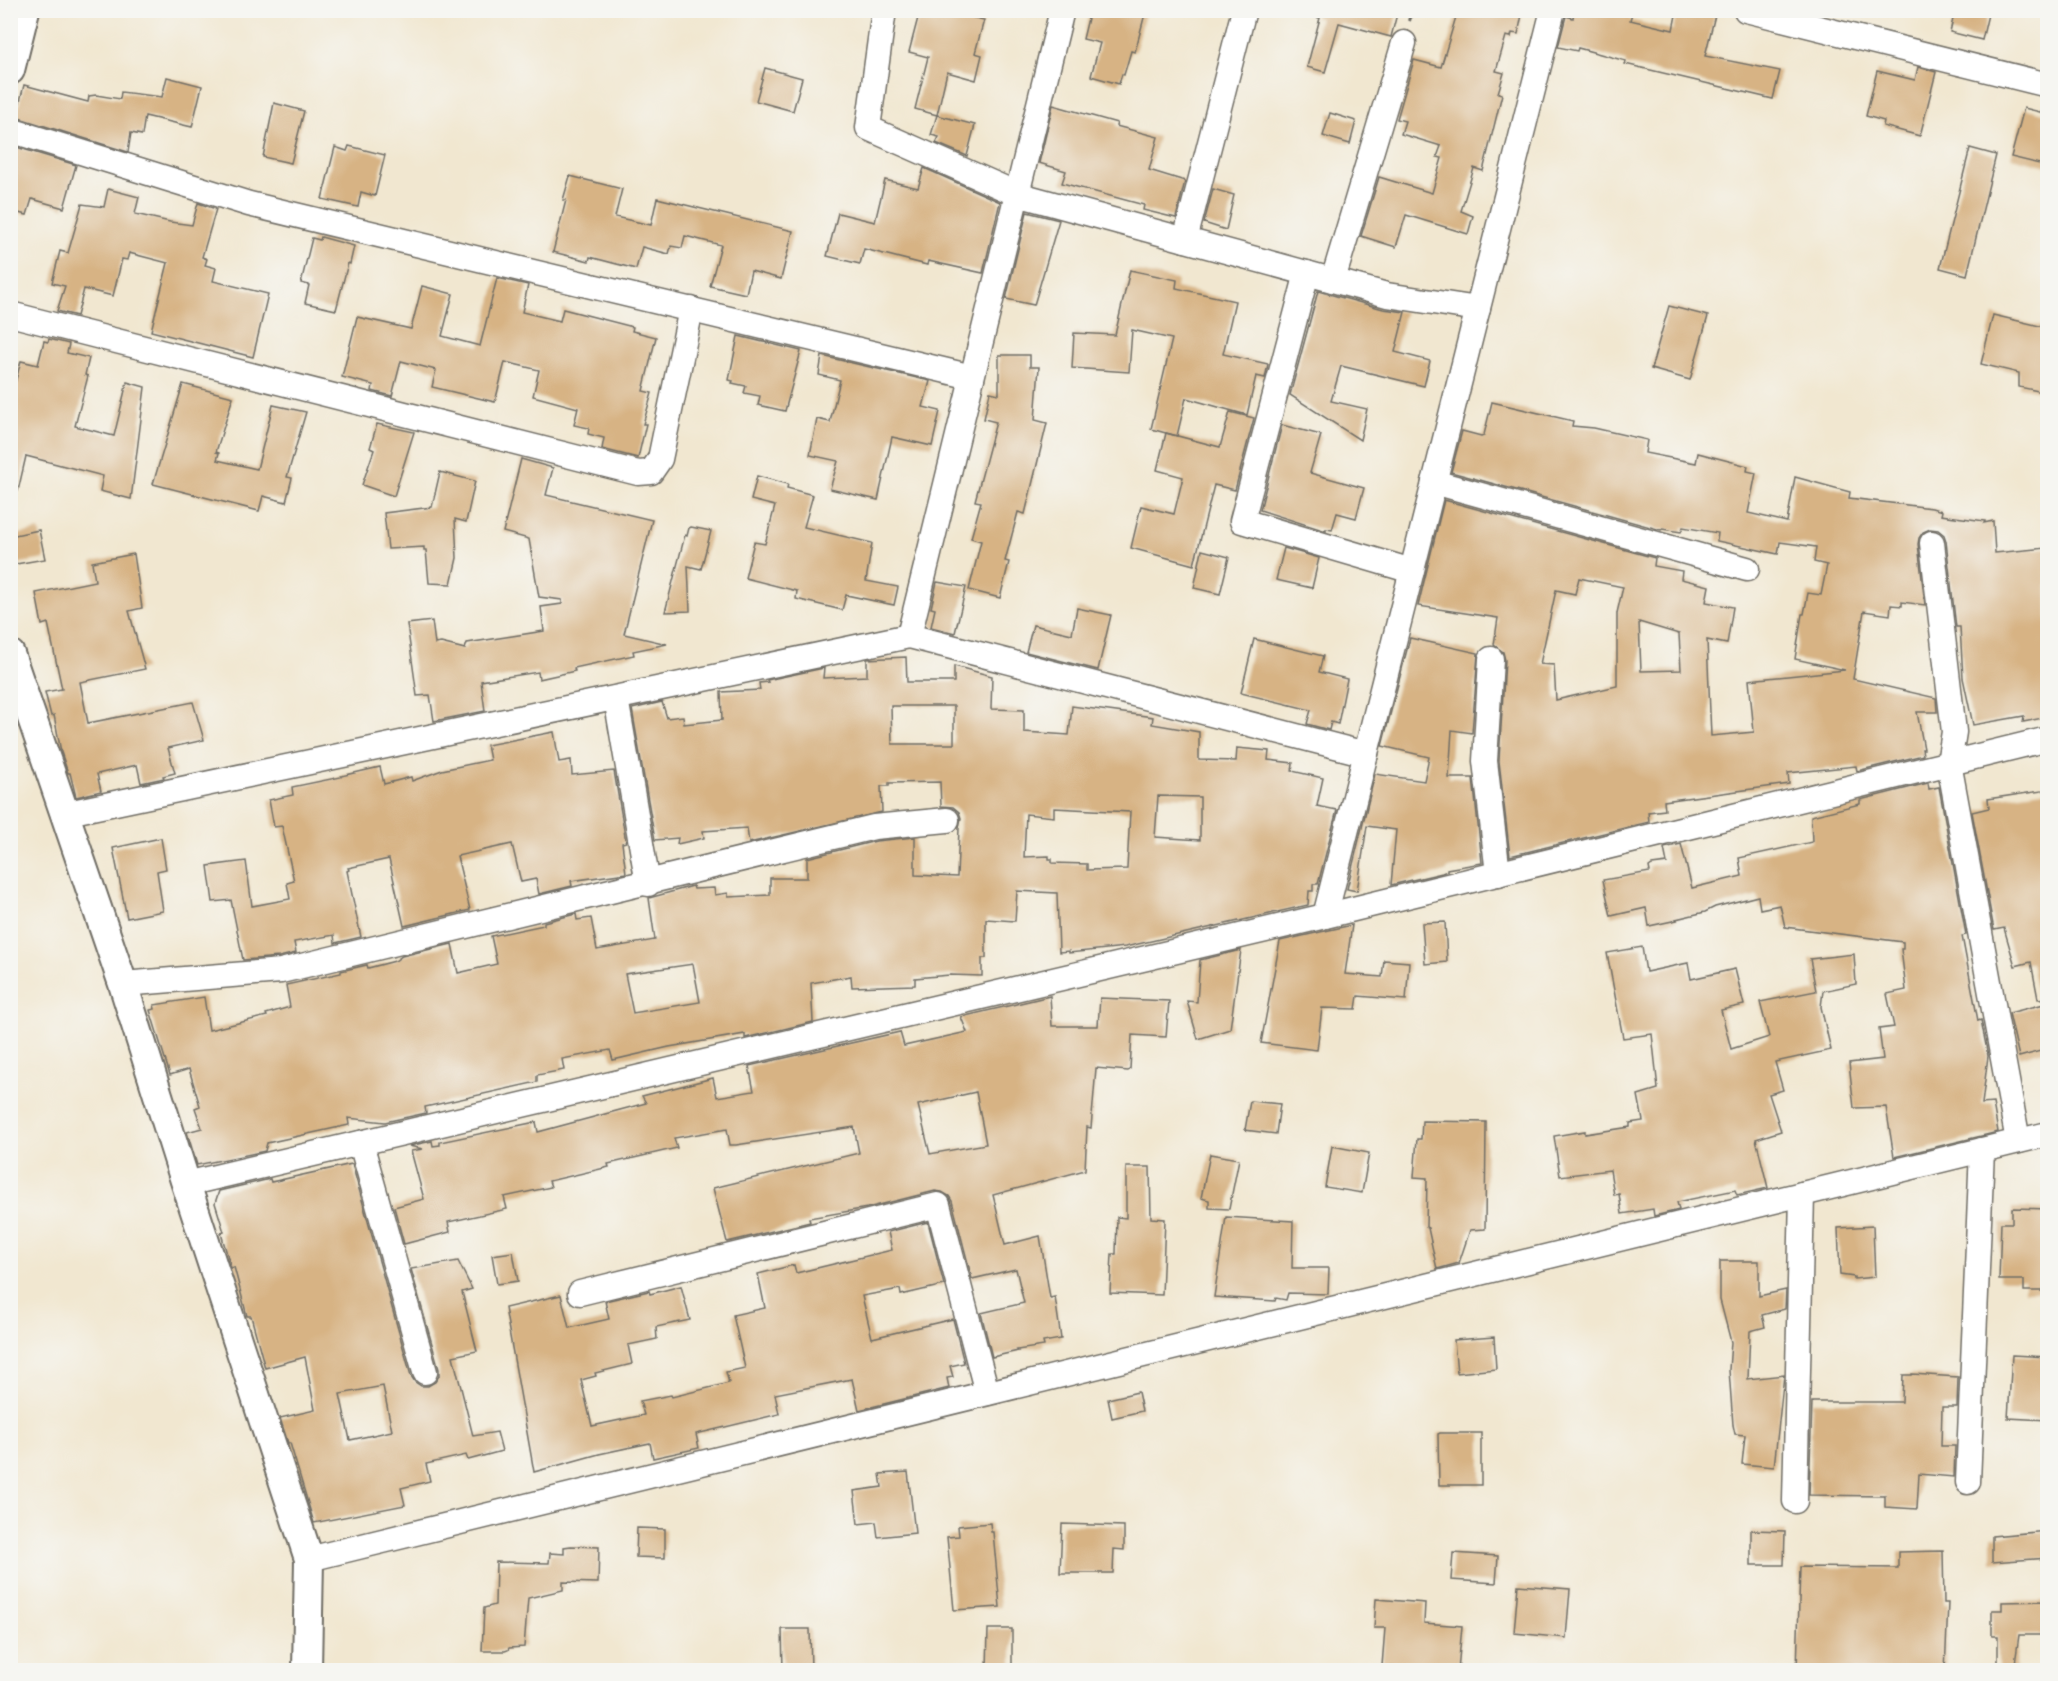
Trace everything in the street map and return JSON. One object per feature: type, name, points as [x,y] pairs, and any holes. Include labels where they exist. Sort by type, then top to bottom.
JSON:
[{"type":"street","points":[[10,70],[25,10]]},
{"type":"street","points":[[884,10],[868,128],[1017,194],[1387,295],[1478,309]]},
{"type":"street","points":[[909,636],[1062,10]]},
{"type":"street","points":[[1185,240],[1244,10]]},
{"type":"street","points":[[1325,916],[1553,10]]},
{"type":"street","points":[[1746,10],[2048,85]]},
{"type":"street","points":[[1333,280],[1404,43]]},
{"type":"street","points":[[10,130],[249,204],[972,376]]},
{"type":"street","points":[[1307,273],[1242,521],[1412,571]]},
{"type":"street","points":[[10,314],[638,473],[651,472],[660,459],[691,309]]},
{"type":"street","points":[[1434,482],[1747,569]]},
{"type":"street","points":[[1932,543],[1954,732],[1949,763],[2018,1141]]},
{"type":"street","points":[[63,814],[909,636],[1366,754]]},
{"type":"street","points":[[10,654],[123,984],[309,1558],[307,1671]]},
{"type":"street","points":[[1491,659],[1485,761],[1498,874]]},
{"type":"street","points":[[616,698],[648,884]]},
{"type":"street","points":[[186,1184],[1325,916],[2048,740]]},
{"type":"street","points":[[123,984],[281,971],[648,884],[874,827],[947,820]]},
{"type":"street","points":[[309,1558],[2048,1134]]},
{"type":"street","points":[[361,1143],[425,1372]]},
{"type":"street","points":[[1968,1482],[1982,1150]]},
{"type":"street","points":[[1795,1501],[1802,1194]]},
{"type":"street","points":[[580,1293],[938,1205],[987,1393]]},
{"type":"building","points":[[920,10],[940,10],[984,20],[975,53],[982,55],[976,80],[947,72],[937,115],[915,109],[928,57],[909,52]]},
{"type":"building","points":[[1090,10],[1146,10],[1135,52],[1131,51],[1119,84],[1091,76],[1100,43],[1083,39]]},
{"type":"building","points":[[1316,10],[1398,10],[1391,37],[1339,23],[1325,72],[1307,67],[1320,18],[1315,17]]},
{"type":"building","points":[[1458,10],[1523,10],[1518,34],[1512,33],[1511,37],[1506,36],[1496,71],[1504,73],[1498,93],[1502,94],[1483,171],[1474,168],[1461,211],[1473,216],[1468,234],[1406,215],[1396,247],[1361,236],[1379,177],[1432,193],[1442,158],[1437,157],[1441,146],[1401,134],[1405,121],[1397,119],[1414,60],[1441,67]]},
{"type":"building","points":[[1574,10],[1633,10],[1630,20],[1673,30],[1677,10],[1697,10],[1715,15],[1705,56],[1780,71],[1773,99],[1625,64],[1626,61],[1578,48],[1577,51],[1558,47],[1566,16],[1573,18]]},
{"type":"building","points":[[1955,10],[1989,10],[1982,40],[1950,32]]},
{"type":"building","points":[[1918,67],[1936,72],[1920,136],[1883,126],[1884,121],[1866,116],[1877,71],[1915,80]]},
{"type":"building","points":[[765,68],[802,78],[793,111],[756,101]]},
{"type":"building","points":[[167,77],[202,86],[192,127],[145,116],[142,135],[131,133],[128,152],[16,117],[24,85],[88,102],[89,96],[96,95],[120,99],[121,92],[162,97]]},
{"type":"building","points":[[274,103],[304,111],[291,163],[263,157]]},
{"type":"building","points":[[1053,105],[1158,137],[1149,170],[1185,181],[1176,218],[1143,210],[1144,205],[1062,183],[1066,171],[1039,163]]},
{"type":"building","points":[[2024,108],[2048,114],[2048,166],[2011,157]]},
{"type":"building","points":[[1330,113],[1356,121],[1350,144],[1323,136]]},
{"type":"building","points":[[937,115],[975,125],[967,156],[936,143],[939,137],[931,135]]},
{"type":"building","points":[[13,146],[76,165],[64,208],[32,199],[27,215],[10,211],[10,156]]},
{"type":"building","points":[[349,146],[385,155],[375,196],[361,192],[358,207],[322,199],[335,147],[347,151]]},
{"type":"building","points":[[1970,148],[1996,155],[1967,275],[1940,268]]},
{"type":"building","points":[[924,168],[1000,202],[983,273],[928,261],[927,265],[864,249],[860,264],[827,256],[838,213],[875,222],[885,180],[918,188]]},
{"type":"building","points":[[570,176],[622,189],[615,217],[651,225],[657,198],[793,231],[781,279],[751,271],[746,294],[710,286],[721,245],[685,236],[682,248],[671,246],[669,254],[642,247],[636,269],[590,257],[589,261],[553,252]]},
{"type":"building","points":[[108,189],[139,197],[135,214],[170,222],[192,225],[198,203],[216,209],[202,257],[207,259],[205,265],[216,268],[213,281],[268,294],[253,357],[151,331],[168,263],[129,253],[127,260],[122,259],[113,296],[84,289],[77,316],[57,311],[65,286],[52,283],[60,251],[68,253],[82,204],[104,207]]},
{"type":"building","points":[[1213,189],[1234,195],[1226,230],[1204,223]]},
{"type":"building","points":[[1027,212],[1059,220],[1034,305],[1006,299]]},
{"type":"building","points":[[321,237],[354,246],[336,310],[305,303],[309,285],[301,283],[312,238],[320,240]]},
{"type":"building","points":[[1130,270],[1177,280],[1176,288],[1235,301],[1223,354],[1268,364],[1265,378],[1256,376],[1247,415],[1186,398],[1177,436],[1151,429],[1172,339],[1132,330],[1129,372],[1072,368],[1074,333],[1115,335]]},
{"type":"building","points":[[497,278],[528,285],[522,312],[560,321],[563,309],[633,327],[632,331],[656,337],[643,391],[652,393],[643,424],[646,424],[638,458],[602,449],[604,438],[588,434],[589,428],[574,425],[578,408],[533,396],[539,370],[505,362],[495,402],[432,387],[436,370],[401,361],[392,396],[372,391],[373,385],[342,377],[357,317],[411,329],[422,286],[453,294],[442,336],[480,346]]},
{"type":"building","points":[[1318,291],[1383,309],[1405,312],[1395,352],[1430,361],[1424,386],[1341,366],[1331,401],[1367,409],[1360,440],[1290,395]]},
{"type":"building","points":[[1669,306],[1708,316],[1690,380],[1651,369]]},
{"type":"building","points":[[1993,315],[2048,328],[2048,393],[2019,387],[2019,373],[1981,364]]},
{"type":"building","points":[[738,336],[801,351],[785,411],[758,405],[760,396],[744,393],[746,386],[732,383],[733,381],[729,380]]},
{"type":"building","points":[[49,339],[69,344],[67,353],[89,358],[85,375],[88,376],[75,426],[114,436],[127,382],[145,387],[131,499],[100,491],[103,476],[26,456],[18,491],[10,490],[10,402],[21,361],[38,365],[44,341],[48,342]]},
{"type":"building","points":[[999,355],[1030,355],[1030,367],[1039,367],[1035,420],[1047,423],[1025,514],[1018,512],[1005,561],[1009,562],[1000,598],[969,590],[981,541],[971,538],[981,502],[975,501],[996,422],[984,419],[990,392],[999,394]]},
{"type":"building","points":[[822,356],[930,381],[923,407],[940,411],[932,446],[892,437],[878,500],[830,489],[838,461],[810,455],[817,419],[830,422],[840,380],[819,375]]},
{"type":"building","points":[[183,384],[233,397],[216,452],[219,453],[217,460],[257,469],[273,405],[306,412],[287,477],[292,478],[286,502],[263,496],[259,511],[153,484]]},
{"type":"building","points":[[1492,402],[1573,421],[1572,426],[1594,428],[1647,440],[1645,453],[1696,463],[1698,453],[1748,466],[1747,471],[1756,473],[1748,513],[1787,522],[1795,477],[1850,492],[1849,498],[1932,508],[1942,511],[1941,515],[1985,521],[1984,523],[1993,521],[1995,553],[2047,548],[2048,717],[2023,722],[2024,716],[1973,725],[1963,678],[1960,627],[1956,627],[1946,541],[1944,535],[1938,530],[1930,529],[1923,532],[1918,544],[1925,605],[1902,602],[1902,606],[1891,605],[1890,615],[1864,611],[1853,679],[1936,698],[1937,712],[1917,712],[1924,749],[1922,749],[1923,755],[1857,771],[1856,766],[1788,773],[1789,784],[1664,801],[1665,810],[1648,812],[1649,822],[1510,856],[1499,761],[1505,660],[1503,652],[1494,645],[1498,618],[1418,606],[1444,500],[1655,558],[1654,566],[1682,571],[1681,579],[1709,586],[1706,602],[1733,607],[1727,644],[1707,640],[1711,736],[1754,732],[1749,680],[1845,670],[1795,659],[1802,614],[1804,614],[1808,593],[1821,595],[1827,565],[1814,562],[1816,547],[1780,542],[1778,554],[1717,541],[1718,533],[1683,527],[1681,532],[1661,530],[1451,472],[1462,431],[1484,435]],"holes":[[[1579,578],[1623,587],[1617,613],[1617,686],[1556,700],[1554,665],[1540,664],[1556,590],[1575,594]],[[1639,622],[1679,634],[1681,670],[1641,671]]]},
{"type":"building","points":[[1230,412],[1254,418],[1235,490],[1214,485],[1194,565],[1131,548],[1141,506],[1174,514],[1183,477],[1157,470],[1166,433],[1220,447]]},
{"type":"building","points":[[377,424],[414,432],[394,496],[362,485],[374,450],[370,448]]},
{"type":"building","points":[[1282,425],[1321,435],[1310,473],[1364,488],[1356,518],[1337,513],[1332,530],[1326,529],[1326,531],[1260,510]]},
{"type":"building","points":[[521,459],[553,468],[546,495],[652,520],[624,634],[667,644],[633,651],[634,655],[574,668],[575,671],[539,679],[538,672],[481,681],[485,711],[434,721],[430,695],[417,696],[407,624],[432,621],[435,644],[441,643],[465,649],[467,643],[544,631],[541,607],[562,604],[562,600],[539,597],[529,539],[503,532]]},
{"type":"building","points":[[440,472],[475,481],[466,522],[455,519],[457,558],[451,584],[429,583],[424,547],[388,549],[384,513],[432,507]]},
{"type":"building","points":[[757,476],[788,484],[787,488],[813,495],[804,527],[872,543],[866,581],[898,587],[894,605],[846,595],[842,610],[796,599],[797,591],[745,578],[754,542],[765,544],[775,506],[751,500]]},
{"type":"building","points":[[691,527],[711,531],[701,569],[688,566],[690,611],[665,612],[685,535],[687,536]]},
{"type":"building","points":[[39,530],[45,559],[10,565],[10,536]]},
{"type":"building","points":[[1284,548],[1319,558],[1312,588],[1276,580]]},
{"type":"building","points":[[1202,550],[1229,557],[1220,594],[1194,588]]},
{"type":"building","points":[[134,554],[142,608],[129,611],[145,669],[80,682],[88,723],[193,702],[204,740],[168,748],[175,773],[163,776],[164,778],[141,783],[137,765],[97,774],[101,791],[76,797],[70,773],[68,773],[61,752],[54,715],[51,716],[45,692],[62,689],[48,623],[42,625],[36,593],[95,581],[92,562]]},
{"type":"building","points":[[937,582],[966,587],[955,633],[931,627],[935,609],[931,608]]},
{"type":"building","points":[[1077,608],[1111,615],[1098,670],[1026,652],[1033,625],[1072,634]]},
{"type":"building","points":[[1410,638],[1478,653],[1472,733],[1452,730],[1449,778],[1473,778],[1482,863],[1447,869],[1442,873],[1391,885],[1396,830],[1367,826],[1357,891],[1347,889],[1375,774],[1424,781],[1429,757],[1382,746]]},
{"type":"building","points":[[1254,639],[1323,656],[1319,672],[1347,679],[1338,724],[1331,722],[1329,730],[1307,724],[1311,710],[1241,693]]},
{"type":"building","points":[[906,657],[907,682],[954,682],[954,666],[992,676],[991,709],[1024,710],[1024,732],[1069,735],[1072,706],[1153,717],[1152,724],[1199,732],[1199,760],[1236,761],[1237,748],[1269,751],[1268,760],[1293,763],[1292,771],[1323,778],[1317,806],[1337,810],[1318,884],[1313,884],[1313,891],[1309,891],[1308,905],[1125,947],[1069,953],[1069,951],[1059,952],[1057,893],[1017,891],[1015,921],[986,919],[986,958],[982,958],[982,976],[950,975],[915,978],[915,985],[852,987],[851,976],[811,983],[813,1022],[745,1038],[745,1034],[669,1047],[613,1060],[610,1050],[562,1059],[564,1070],[537,1075],[537,1082],[425,1107],[426,1113],[385,1122],[348,1118],[349,1125],[267,1143],[265,1151],[197,1165],[187,1132],[202,1128],[195,1108],[200,1106],[189,1069],[170,1075],[150,1010],[155,1009],[154,1005],[204,997],[209,1030],[267,1016],[266,1014],[290,1007],[286,985],[367,965],[368,968],[395,961],[402,956],[452,944],[458,973],[497,964],[491,936],[544,925],[544,922],[576,914],[577,920],[591,918],[597,950],[655,940],[649,898],[693,886],[694,889],[714,888],[715,895],[728,893],[728,897],[770,895],[770,878],[807,878],[807,858],[876,841],[915,837],[915,875],[957,877],[961,818],[959,812],[953,807],[941,806],[940,782],[889,783],[889,786],[881,786],[882,812],[749,843],[747,828],[703,831],[704,838],[677,844],[678,838],[655,840],[632,709],[662,702],[667,718],[683,716],[684,724],[722,720],[721,692],[760,690],[759,683],[768,682],[767,680],[824,668],[823,678],[867,676],[867,659]],"holes":[[[891,706],[954,706],[954,744],[892,744]],[[1158,796],[1200,797],[1200,840],[1155,837]],[[1054,808],[1130,812],[1127,869],[1087,870],[1087,864],[1052,863],[1049,856],[1024,857],[1026,814],[1054,817]],[[693,964],[700,1002],[633,1013],[625,974]]]},
{"type":"building","points":[[554,732],[559,762],[571,760],[572,775],[614,771],[626,842],[622,843],[626,873],[571,881],[572,886],[539,894],[536,879],[521,882],[512,844],[457,856],[470,910],[404,926],[389,859],[348,868],[361,937],[335,943],[334,935],[294,942],[296,953],[243,960],[231,900],[213,902],[208,866],[246,861],[252,906],[290,899],[287,883],[294,881],[282,826],[274,827],[269,800],[293,795],[292,787],[380,767],[384,784],[411,777],[412,781],[442,770],[490,760],[487,745]]},
{"type":"building","points":[[1928,783],[1929,789],[1939,787],[1966,935],[1962,936],[1978,1021],[1981,1020],[1988,1056],[1982,1104],[1993,1103],[1998,1132],[1894,1157],[1886,1107],[1854,1108],[1849,1063],[1883,1059],[1879,1029],[1894,1027],[1887,994],[1906,990],[1901,949],[1903,949],[1903,942],[1785,927],[1780,905],[1760,909],[1758,896],[1649,926],[1646,908],[1611,916],[1603,880],[1650,872],[1649,867],[1652,865],[1667,863],[1664,848],[1681,844],[1692,888],[1742,876],[1739,858],[1812,842],[1811,816],[1860,804],[1860,800]]},
{"type":"building","points":[[2048,790],[2048,998],[2038,999],[2031,962],[2015,966],[2004,928],[1994,930],[1972,812],[1989,808],[1988,799]]},
{"type":"building","points":[[161,838],[166,869],[157,871],[163,911],[127,918],[113,848]]},
{"type":"building","points":[[1445,922],[1447,962],[1425,964],[1422,923]]},
{"type":"building","points":[[1352,925],[1345,974],[1382,977],[1384,960],[1409,962],[1406,1000],[1358,996],[1356,1009],[1322,1008],[1317,1050],[1261,1043],[1280,941]]},
{"type":"building","points":[[1642,947],[1646,972],[1688,963],[1691,979],[1735,969],[1744,1005],[1721,1010],[1731,1049],[1769,1037],[1760,1002],[1816,991],[1810,959],[1854,954],[1856,984],[1823,991],[1821,1007],[1831,1050],[1775,1062],[1783,1090],[1769,1094],[1781,1131],[1756,1139],[1768,1188],[1737,1195],[1735,1190],[1677,1202],[1679,1210],[1654,1216],[1653,1209],[1622,1214],[1619,1194],[1614,1195],[1610,1170],[1560,1176],[1554,1136],[1630,1127],[1630,1123],[1643,1121],[1638,1095],[1658,1089],[1652,1034],[1623,1038],[1607,953]]},
{"type":"building","points":[[1241,950],[1230,1029],[1198,1039],[1187,1001],[1197,1002],[1200,960]]},
{"type":"building","points":[[1050,996],[1052,1026],[1098,1026],[1100,998],[1169,1001],[1166,1037],[1132,1035],[1128,1071],[1096,1068],[1091,1128],[1087,1127],[1085,1170],[993,1195],[1005,1245],[1040,1236],[1050,1298],[1055,1297],[1061,1339],[1043,1342],[1044,1346],[992,1357],[981,1313],[1024,1303],[1016,1269],[972,1279],[952,1201],[942,1192],[935,1191],[867,1208],[809,1218],[810,1222],[727,1242],[713,1188],[859,1153],[854,1127],[736,1145],[730,1145],[727,1129],[674,1138],[677,1148],[549,1181],[551,1187],[504,1197],[507,1209],[448,1222],[450,1232],[404,1244],[394,1207],[424,1199],[411,1151],[423,1149],[409,1146],[432,1141],[433,1146],[440,1145],[440,1142],[536,1122],[538,1132],[646,1103],[642,1096],[713,1078],[717,1097],[754,1091],[749,1066],[900,1032],[904,1046],[967,1032],[961,1017]],"holes":[[[976,1092],[986,1144],[930,1154],[918,1105]]]},
{"type":"building","points":[[2048,1003],[2048,1049],[2019,1057],[2009,1013]]},
{"type":"building","points":[[1250,1101],[1280,1104],[1276,1134],[1245,1130]]},
{"type":"building","points":[[1422,1121],[1486,1122],[1485,1229],[1470,1230],[1459,1263],[1437,1269],[1426,1227],[1427,1178],[1414,1177],[1417,1139],[1421,1139]]},
{"type":"building","points":[[1332,1146],[1369,1153],[1362,1193],[1325,1187]]},
{"type":"building","points":[[1210,1154],[1239,1159],[1229,1209],[1209,1208],[1209,1200],[1201,1198]]},
{"type":"building","points":[[352,1164],[411,1376],[421,1386],[428,1386],[435,1382],[439,1376],[439,1369],[411,1269],[458,1261],[472,1289],[462,1292],[477,1351],[453,1356],[473,1436],[497,1432],[502,1451],[468,1460],[466,1455],[426,1464],[430,1481],[401,1488],[405,1505],[314,1523],[290,1443],[288,1443],[280,1418],[315,1410],[305,1357],[265,1368],[251,1316],[247,1316],[234,1267],[231,1268],[221,1233],[224,1232],[215,1203],[219,1191],[270,1179],[271,1182]],"holes":[[[383,1386],[392,1431],[350,1440],[340,1394]]]},
{"type":"building","points":[[1126,1167],[1150,1167],[1151,1218],[1165,1219],[1162,1295],[1110,1293],[1112,1254],[1116,1254],[1117,1217],[1126,1218]]},
{"type":"building","points":[[2012,1208],[2048,1209],[2048,1291],[2024,1291],[2024,1280],[1999,1280],[2001,1223],[2012,1223]]},
{"type":"building","points":[[1226,1217],[1293,1221],[1292,1268],[1329,1268],[1328,1294],[1288,1293],[1286,1300],[1276,1298],[1275,1301],[1214,1297]]},
{"type":"building","points":[[928,1222],[944,1285],[901,1295],[900,1289],[862,1296],[872,1338],[953,1319],[964,1363],[950,1366],[953,1377],[947,1378],[949,1388],[859,1410],[852,1379],[775,1394],[779,1414],[696,1434],[699,1448],[653,1458],[650,1443],[534,1472],[505,1308],[561,1295],[569,1328],[609,1319],[605,1301],[649,1291],[650,1294],[681,1286],[690,1320],[656,1327],[657,1339],[628,1345],[632,1364],[595,1373],[596,1376],[581,1380],[592,1426],[644,1415],[640,1401],[671,1395],[672,1397],[729,1383],[726,1372],[745,1368],[733,1315],[765,1308],[758,1274],[794,1265],[796,1273],[892,1250],[888,1232]]},
{"type":"building","points":[[1873,1226],[1875,1277],[1854,1279],[1854,1277],[1840,1275],[1838,1228]]},
{"type":"building","points":[[513,1252],[518,1281],[497,1284],[492,1255]]},
{"type":"building","points":[[1720,1261],[1759,1261],[1759,1296],[1786,1290],[1785,1309],[1762,1315],[1765,1327],[1750,1331],[1748,1379],[1784,1375],[1774,1467],[1742,1464],[1745,1435],[1735,1434],[1733,1425],[1729,1370],[1731,1342],[1720,1300]]},
{"type":"building","points":[[1494,1337],[1496,1369],[1457,1373],[1454,1340]]},
{"type":"building","points":[[2012,1355],[2048,1357],[2048,1420],[2008,1418]]},
{"type":"building","points":[[1903,1375],[1958,1377],[1957,1407],[1942,1407],[1941,1446],[1955,1446],[1954,1477],[1919,1474],[1917,1509],[1885,1507],[1885,1496],[1809,1495],[1812,1402],[1902,1402]]},
{"type":"building","points":[[1138,1392],[1142,1411],[1112,1418],[1108,1399]]},
{"type":"building","points":[[1481,1433],[1481,1485],[1439,1485],[1438,1434]]},
{"type":"building","points":[[908,1472],[915,1533],[878,1537],[876,1522],[858,1524],[854,1491],[882,1487],[880,1474]]},
{"type":"building","points":[[990,1523],[991,1532],[993,1532],[1000,1607],[954,1610],[947,1537],[959,1536],[958,1526]]},
{"type":"building","points":[[1062,1524],[1124,1526],[1124,1550],[1114,1549],[1113,1573],[1060,1573]]},
{"type":"building","points":[[637,1528],[665,1529],[665,1558],[636,1557]]},
{"type":"building","points":[[1751,1530],[1785,1531],[1784,1565],[1751,1565]]},
{"type":"building","points":[[2048,1531],[2048,1558],[1992,1562],[1992,1536]]},
{"type":"building","points":[[564,1547],[599,1547],[598,1583],[563,1582],[563,1590],[528,1598],[524,1647],[509,1648],[505,1651],[482,1651],[484,1608],[495,1605],[496,1562],[549,1563],[550,1553],[564,1554]]},
{"type":"building","points":[[1943,1551],[1944,1603],[1948,1603],[1945,1671],[1797,1671],[1800,1567],[1898,1568],[1898,1552]]},
{"type":"building","points":[[1453,1553],[1498,1556],[1496,1583],[1451,1580]]},
{"type":"building","points":[[1518,1585],[1570,1589],[1566,1638],[1514,1633]]},
{"type":"building","points":[[1376,1599],[1425,1603],[1424,1623],[1462,1626],[1458,1670],[1382,1666],[1385,1628],[1374,1628]]},
{"type":"building","points":[[2048,1601],[2048,1635],[2019,1635],[2014,1671],[1998,1671],[1998,1636],[1992,1636],[1992,1610],[2002,1610],[2002,1602]]},
{"type":"building","points":[[782,1629],[810,1629],[811,1671],[783,1671]]},
{"type":"building","points":[[988,1629],[1012,1629],[1012,1671],[987,1671]]}]
